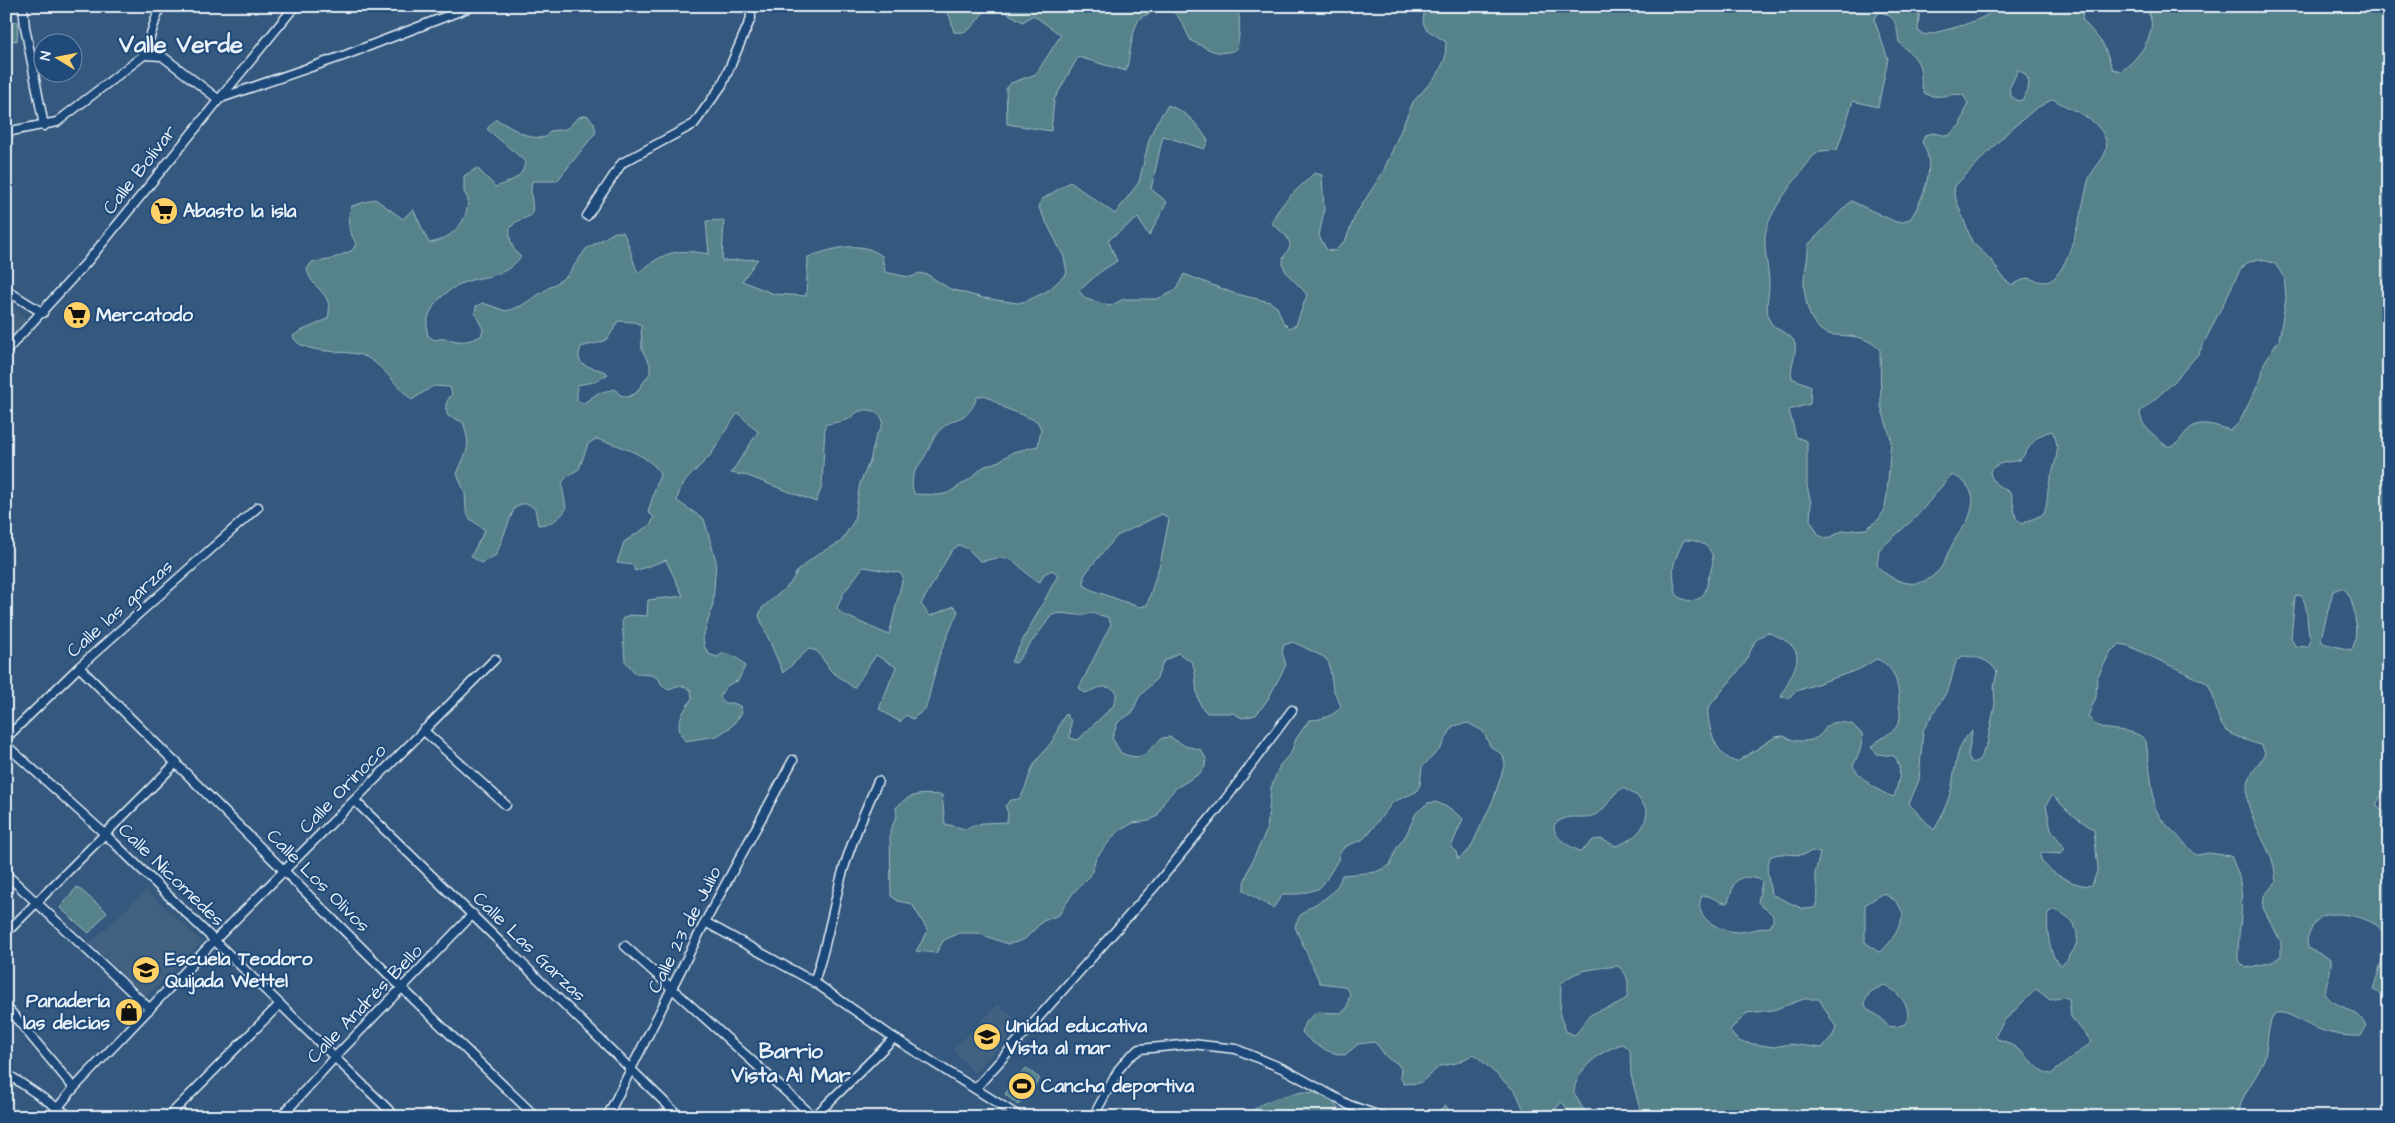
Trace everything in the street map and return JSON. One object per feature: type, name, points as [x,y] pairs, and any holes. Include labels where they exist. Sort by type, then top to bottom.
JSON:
[{"type":"street","points":[[23,6],[44,126]]},
{"type":"street","points":[[6,132],[57,122],[144,55],[160,6]]},
{"type":"street","name":"Calle Bolívar","points":[[6,351],[43,313],[87,262],[295,6]]},
{"type":"street","points":[[586,216],[622,163],[694,124],[722,85],[751,18],[750,6]]},
{"type":"street","points":[[144,55],[162,56],[218,99],[343,56],[468,7]]},
{"type":"street","points":[[6,290],[43,313]]},
{"type":"street","name":"Calle las garzas","points":[[6,738],[79,667],[258,508]]},
{"type":"street","name":"Calle Orinoco","points":[[50,1117],[74,1088],[215,940],[495,659]]},
{"type":"street","name":"Calle Los Olivos","points":[[79,667],[177,762],[402,988],[536,1117]]},
{"type":"street","points":[[976,1088],[1156,885],[1226,800],[1292,710]]},
{"type":"street","points":[[423,730],[506,805]]},
{"type":"street","name":"Calle Nicomedes","points":[[6,744],[105,834],[396,1117]]},
{"type":"street","name":"Calle 23 de Julio","points":[[607,1117],[674,988],[705,922],[793,760]]},
{"type":"street","points":[[6,933],[177,762]]},
{"type":"street","points":[[814,982],[825,953],[849,851],[878,781]]},
{"type":"street","name":"Calle Las Garzas","points":[[355,801],[474,914],[680,1117]]},
{"type":"street","points":[[6,874],[150,1009]]},
{"type":"street","name":"Calle Andrés Bello","points":[[284,1116],[334,1058],[474,914]]},
{"type":"street","points":[[705,922],[814,982],[894,1038],[1020,1117]]},
{"type":"street","points":[[625,946],[674,988],[814,1117],[894,1038]]},
{"type":"street","points":[[168,1117],[280,1004]]},
{"type":"street","points":[[6,1006],[74,1088]]},
{"type":"street","points":[[1093,1117],[1119,1069],[1129,1057],[1140,1049],[1192,1044],[1236,1049],[1284,1068],[1349,1105],[1383,1117]]},
{"type":"street","points":[[6,1073],[71,1117]]},
{"type":"street","points":[[2385,1117],[2389,1113]]},
{"type":"shaded area","points":[[6,302],[29,322],[6,344]]},
{"type":"shaded area","name":"Escuela Teodoro Quijada Wettel","points":[[146,890],[202,942],[146,997],[90,943]]},
{"type":"shaded area","name":"Unidad educativa Vista al mar","points":[[998,1004],[1021,1024],[974,1073],[953,1050]]},
{"type":"green space","points":[[943,6],[992,6],[967,31],[954,32],[950,17]]},
{"type":"green space","points":[[995,6],[1236,6],[1239,21],[1237,49],[1224,53],[1208,49],[1191,41],[1177,15],[1166,9],[1159,10],[1142,17],[1138,21],[1132,39],[1126,71],[1078,57],[1054,100],[1051,131],[1007,124],[1006,89],[1011,83],[1036,74],[1061,35],[1033,15],[1023,22]]},
{"type":"green space","points":[[1425,6],[1920,6],[1918,31],[1925,35],[1975,21],[1991,11],[1995,6],[2088,6],[2083,11],[2082,19],[2103,44],[2113,69],[2121,71],[2135,59],[2147,42],[2151,23],[2149,14],[2143,6],[2389,6],[2389,787],[2382,794],[2376,805],[2389,817],[2389,997],[2373,990],[2383,954],[2384,939],[2380,928],[2373,923],[2355,916],[2327,915],[2316,921],[2307,939],[2308,948],[2331,959],[2325,995],[2330,1000],[2359,1016],[2366,1028],[2361,1036],[2329,1033],[2289,1015],[2275,1013],[2270,1024],[2264,1059],[2243,1098],[2239,1112],[2250,1117],[1642,1117],[1631,1075],[1630,1050],[1623,1044],[1599,1056],[1579,1076],[1575,1084],[1574,1093],[1586,1114],[1582,1117],[1572,1115],[1562,1102],[1548,1117],[1523,1117],[1526,1115],[1516,1092],[1474,1054],[1457,1063],[1440,1066],[1420,1083],[1404,1084],[1400,1077],[1401,1069],[1397,1063],[1386,1057],[1374,1042],[1358,1044],[1345,1055],[1321,1048],[1310,1041],[1302,1032],[1304,1024],[1317,1012],[1341,1013],[1347,1008],[1350,993],[1344,986],[1320,983],[1295,927],[1298,918],[1304,912],[1332,893],[1342,875],[1376,872],[1390,865],[1396,849],[1406,835],[1416,813],[1428,803],[1436,802],[1451,809],[1463,819],[1451,847],[1456,852],[1458,859],[1470,849],[1494,798],[1505,763],[1503,755],[1490,746],[1483,731],[1468,723],[1453,726],[1440,749],[1422,767],[1420,785],[1416,792],[1393,802],[1362,840],[1346,846],[1340,852],[1338,860],[1324,883],[1318,889],[1299,894],[1283,894],[1273,908],[1244,891],[1244,883],[1252,861],[1267,830],[1271,788],[1280,765],[1291,753],[1296,739],[1309,720],[1327,717],[1341,706],[1333,689],[1329,663],[1324,657],[1293,642],[1284,645],[1282,652],[1286,665],[1268,699],[1256,715],[1242,718],[1233,713],[1207,713],[1202,708],[1199,702],[1192,662],[1178,653],[1163,662],[1157,678],[1139,697],[1132,713],[1118,722],[1112,738],[1121,753],[1136,757],[1145,754],[1162,738],[1170,737],[1185,746],[1201,750],[1206,758],[1205,767],[1199,774],[1176,788],[1165,800],[1157,816],[1149,821],[1133,823],[1117,832],[1096,858],[1091,875],[1073,893],[1059,915],[1043,921],[1025,939],[1008,944],[977,933],[960,933],[944,940],[936,953],[916,951],[928,931],[912,904],[898,901],[891,896],[890,831],[897,816],[896,808],[906,799],[917,795],[942,795],[945,824],[965,829],[982,823],[1007,822],[1008,813],[1005,806],[1011,800],[1019,799],[1022,795],[1035,763],[1052,741],[1066,714],[1071,721],[1070,738],[1078,740],[1113,706],[1116,691],[1104,687],[1085,693],[1079,688],[1111,624],[1107,617],[1091,613],[1086,615],[1062,613],[1052,615],[1016,663],[1011,662],[1058,575],[1052,570],[1044,574],[1040,582],[1030,577],[1010,559],[1001,558],[980,561],[968,549],[959,545],[952,550],[921,604],[930,616],[954,606],[958,611],[939,656],[926,708],[913,719],[906,715],[900,722],[879,709],[896,667],[876,655],[854,688],[831,671],[817,651],[809,649],[783,673],[759,616],[762,608],[790,584],[798,570],[818,554],[841,542],[854,521],[860,483],[870,461],[876,435],[881,429],[883,421],[875,412],[864,410],[856,413],[849,419],[825,425],[822,486],[816,502],[748,476],[731,473],[758,432],[738,413],[712,453],[686,480],[677,501],[704,519],[716,561],[713,604],[703,638],[704,646],[709,654],[717,657],[724,653],[731,655],[745,666],[738,681],[727,686],[720,696],[724,703],[733,703],[740,706],[742,713],[731,727],[717,736],[685,741],[681,735],[679,724],[682,714],[692,698],[691,690],[680,686],[669,690],[662,686],[659,679],[652,675],[636,674],[625,661],[622,619],[629,615],[647,616],[648,600],[683,596],[666,560],[635,571],[633,565],[617,563],[624,542],[651,524],[654,517],[648,512],[660,474],[655,467],[632,451],[596,439],[588,444],[579,469],[563,481],[566,509],[560,516],[547,524],[538,525],[535,509],[529,504],[521,504],[514,509],[496,555],[481,563],[471,556],[485,530],[469,518],[466,510],[465,493],[457,474],[466,454],[468,444],[463,422],[448,416],[447,413],[446,404],[452,394],[450,387],[433,386],[412,400],[379,366],[365,356],[303,346],[296,342],[293,336],[328,318],[328,302],[309,276],[307,269],[312,262],[329,260],[353,250],[356,243],[351,234],[349,220],[352,206],[375,199],[403,219],[413,209],[429,243],[445,238],[462,222],[468,199],[464,192],[464,176],[477,168],[496,187],[511,181],[519,175],[525,161],[487,129],[496,119],[520,132],[540,138],[546,137],[550,131],[566,129],[579,117],[587,115],[594,123],[596,132],[557,181],[532,181],[532,215],[516,222],[510,228],[512,244],[515,251],[521,257],[510,267],[492,276],[460,284],[451,289],[437,302],[428,318],[427,327],[428,336],[435,340],[466,341],[481,336],[483,329],[475,314],[476,306],[483,303],[506,311],[521,306],[567,276],[586,249],[615,232],[623,232],[638,273],[670,253],[687,251],[709,254],[706,221],[724,220],[722,261],[758,259],[742,281],[774,294],[806,296],[808,257],[836,249],[855,247],[865,248],[882,256],[885,272],[912,277],[919,273],[928,275],[950,289],[983,298],[1018,303],[1027,301],[1049,290],[1067,273],[1064,257],[1039,208],[1041,200],[1070,182],[1115,214],[1139,182],[1149,140],[1156,123],[1168,105],[1191,119],[1208,141],[1204,149],[1163,136],[1151,189],[1167,202],[1149,236],[1138,218],[1108,240],[1117,261],[1100,272],[1079,291],[1086,299],[1110,306],[1124,299],[1157,299],[1177,288],[1184,274],[1233,293],[1270,302],[1277,307],[1283,322],[1289,328],[1296,325],[1307,295],[1285,271],[1283,261],[1290,244],[1282,232],[1271,223],[1285,202],[1314,173],[1322,175],[1324,210],[1319,236],[1327,250],[1335,251],[1346,239],[1356,214],[1383,172],[1413,102],[1438,74],[1445,59],[1446,42],[1426,29],[1423,22]],"holes":[[[1880,12],[1893,19],[1899,42],[1919,64],[1924,93],[1934,96],[1963,95],[1968,103],[1960,125],[1948,136],[1933,133],[1925,135],[1922,142],[1926,151],[1929,171],[1924,191],[1911,218],[1904,222],[1896,222],[1851,201],[1808,245],[1804,278],[1808,310],[1815,324],[1826,333],[1864,339],[1880,350],[1881,406],[1891,439],[1887,495],[1884,511],[1879,519],[1866,529],[1842,531],[1827,539],[1819,535],[1810,520],[1811,503],[1807,486],[1807,441],[1796,437],[1789,410],[1810,404],[1811,386],[1792,378],[1791,369],[1795,344],[1790,336],[1774,327],[1768,315],[1769,278],[1765,249],[1766,228],[1776,207],[1813,156],[1821,151],[1837,150],[1853,101],[1878,107],[1888,59],[1874,19]],[[2018,70],[2025,74],[2029,81],[2028,90],[2022,100],[2018,101],[2011,96],[2009,89]],[[2053,99],[2091,120],[2106,141],[2103,157],[2088,182],[2071,248],[2060,271],[2050,281],[2041,282],[2027,278],[2012,285],[2005,280],[1991,260],[1972,242],[1954,194],[1955,186],[2009,131],[2035,109]],[[2258,259],[2274,263],[2284,276],[2286,298],[2279,340],[2264,363],[2261,379],[2239,423],[2231,430],[2209,424],[2196,425],[2185,433],[2173,446],[2162,443],[2144,425],[2140,412],[2172,384],[2199,353],[2240,270],[2247,263]],[[618,321],[634,322],[641,325],[642,350],[650,364],[650,373],[636,393],[628,397],[620,395],[615,389],[598,393],[584,403],[577,401],[577,385],[595,382],[608,374],[582,364],[579,355],[581,347],[604,341]],[[985,395],[1005,408],[1037,421],[1041,429],[1038,446],[1013,452],[999,461],[983,467],[970,479],[948,493],[939,495],[914,494],[913,476],[936,434],[947,424],[966,415],[974,405],[977,397]],[[2052,431],[2057,446],[2056,460],[2044,514],[2021,524],[2016,518],[2011,493],[1995,482],[1990,471],[2000,464],[2020,460],[2037,438]],[[1951,475],[1962,480],[1970,489],[1973,497],[1972,506],[1966,524],[1956,538],[1942,566],[1927,580],[1919,583],[1902,582],[1885,573],[1877,566],[1879,550],[1917,516]],[[1162,514],[1169,519],[1161,560],[1147,605],[1139,607],[1092,590],[1084,585],[1084,576],[1117,536]],[[1684,540],[1698,542],[1710,550],[1713,560],[1706,590],[1701,597],[1696,600],[1688,600],[1677,595],[1673,574],[1674,563]],[[863,567],[900,573],[903,577],[889,635],[842,614],[837,608],[843,594]],[[2341,588],[2346,591],[2353,607],[2356,627],[2354,645],[2351,650],[2322,642],[2321,638],[2333,591]],[[2300,595],[2305,604],[2311,640],[2308,647],[2295,646],[2291,638],[2295,597]],[[1767,632],[1790,644],[1797,658],[1781,697],[1789,698],[1794,692],[1860,669],[1876,659],[1887,665],[1891,670],[1899,695],[1900,718],[1898,724],[1893,731],[1871,747],[1877,754],[1894,756],[1899,765],[1899,776],[1894,797],[1871,785],[1860,776],[1853,766],[1860,751],[1863,735],[1852,724],[1832,723],[1817,737],[1808,741],[1792,740],[1784,736],[1775,737],[1737,762],[1723,754],[1718,748],[1711,732],[1708,708],[1745,663],[1755,641]],[[2120,644],[2129,646],[2207,683],[2213,695],[2222,726],[2233,735],[2262,746],[2265,753],[2249,779],[2247,793],[2251,814],[2274,867],[2276,882],[2264,896],[2263,908],[2281,942],[2281,956],[2272,962],[2246,968],[2238,960],[2241,892],[2239,875],[2231,856],[2209,853],[2196,855],[2162,820],[2155,808],[2146,741],[2133,733],[2100,727],[2093,723],[2088,716],[2096,697],[2097,678],[2111,651]],[[1963,656],[1987,661],[1997,672],[1994,687],[1995,704],[1987,744],[1979,760],[1972,763],[1968,756],[1972,731],[1961,745],[1949,797],[1934,830],[1909,804],[1919,780],[1923,730],[1949,688],[1956,661]],[[1623,788],[1637,796],[1647,810],[1644,823],[1638,833],[1616,846],[1601,839],[1593,840],[1581,852],[1563,842],[1557,835],[1554,825],[1559,821],[1570,817],[1590,817],[1603,809],[1615,794]],[[2052,795],[2070,813],[2094,830],[2098,869],[2092,885],[2079,884],[2053,872],[2042,861],[2040,855],[2043,853],[2061,854],[2065,848],[2051,830],[2046,805]],[[1812,851],[1820,853],[1815,874],[1818,896],[1815,908],[1803,909],[1771,894],[1767,869],[1770,857],[1780,854],[1801,855]],[[1746,877],[1759,879],[1762,882],[1758,902],[1772,915],[1773,922],[1770,927],[1739,932],[1732,931],[1716,926],[1704,917],[1700,904],[1702,896],[1709,896],[1720,902],[1727,903],[1737,880]],[[1883,893],[1897,902],[1903,913],[1894,936],[1878,952],[1865,942],[1865,905]],[[2054,909],[2067,917],[2075,928],[2077,934],[2075,947],[2067,960],[2061,965],[2057,962],[2051,949],[2048,933],[2048,913]],[[1617,966],[1626,975],[1627,997],[1615,1005],[1592,1014],[1574,1035],[1566,1031],[1560,1016],[1561,984],[1573,975],[1587,970]],[[1884,985],[1904,1001],[1908,1018],[1905,1024],[1896,1027],[1888,1026],[1879,1016],[1868,1010],[1864,1003],[1870,992]],[[2036,989],[2050,1000],[2065,997],[2069,999],[2071,1017],[2092,1042],[2051,1074],[2039,1068],[2006,1042],[1997,1039],[1995,1036],[2004,1021]],[[1804,999],[1819,999],[1836,1027],[1833,1035],[1822,1048],[1790,1044],[1774,1047],[1741,1042],[1734,1037],[1730,1030],[1747,1013],[1773,1010]]]},
{"type":"green space","points":[[6,20],[18,22],[17,41],[6,40]]},
{"type":"green space","points":[[77,887],[107,912],[89,933],[60,908]]},
{"type":"green space","name":"Cancha deportiva","points":[[1026,1068],[1040,1079],[1018,1105],[1005,1094]]},
{"type":"green space","points":[[1302,1092],[1317,1093],[1327,1097],[1336,1105],[1344,1117],[1248,1117],[1258,1106],[1280,1097]]},
{"type":"green space","points":[[1446,1106],[1454,1117],[1428,1117]]},
{"type":"place","name":"Abasto la isla","points":[[164,211]]},
{"type":"place","name":"Mercatodo","points":[[77,315]]},
{"type":"place","name":"Escuela Teodoro Quijada Wettel","points":[[146,970]]},
{"type":"place","name":"Panadería las delcias","points":[[129,1012]]},
{"type":"place","name":"Unidad educativa Vista al mar","points":[[987,1037]]},
{"type":"place","name":"Cancha deportiva","points":[[1022,1086]]},
{"type":"district","name":"Valle Verde","points":[[181,45]]},
{"type":"district","name":"Barrio Vista Al Mar","points":[[791,1063]]}]
